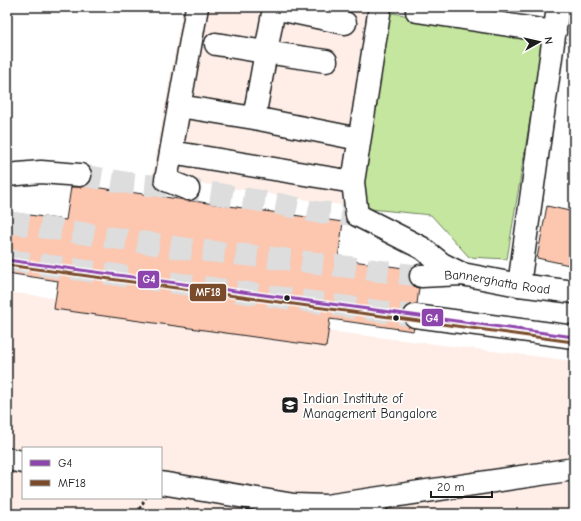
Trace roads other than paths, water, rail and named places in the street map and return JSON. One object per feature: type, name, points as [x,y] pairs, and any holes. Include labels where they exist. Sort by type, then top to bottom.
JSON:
[{"type":"street","points":[[188,189],[166,180],[197,7]]},
{"type":"street","points":[[380,7],[352,182],[357,215],[422,248],[442,264],[462,274]]},
{"type":"street","points":[[520,285],[558,7]]},
{"type":"street","points":[[254,118],[271,8],[345,23]]},
{"type":"street","points":[[417,11],[555,32]]},
{"type":"street","points":[[216,44],[326,61]]},
{"type":"street","points":[[179,106],[254,118],[359,139]]},
{"type":"street","points":[[171,152],[352,182]]},
{"type":"street","points":[[7,175],[41,172],[80,175]]},
{"type":"street","name":"Bannerghatta Road","points":[[421,276],[462,274],[520,285],[574,292]]},
{"type":"street","points":[[415,316],[574,337]]},
{"type":"street","points":[[7,459],[22,462]]},
{"type":"street","points":[[325,510],[574,468]]},
{"type":"street","points":[[162,483],[293,509],[376,514]]},
{"type":"tunnel","points":[[80,175],[128,183],[188,189],[279,204],[315,212],[357,215]]},
{"type":"tunnel","points":[[7,222],[188,249],[421,276]]},
{"type":"tunnel","points":[[7,260],[415,316]]},
{"type":"place","name":"Indian Institute of Management Bangalore","points":[[290,405]]}]
